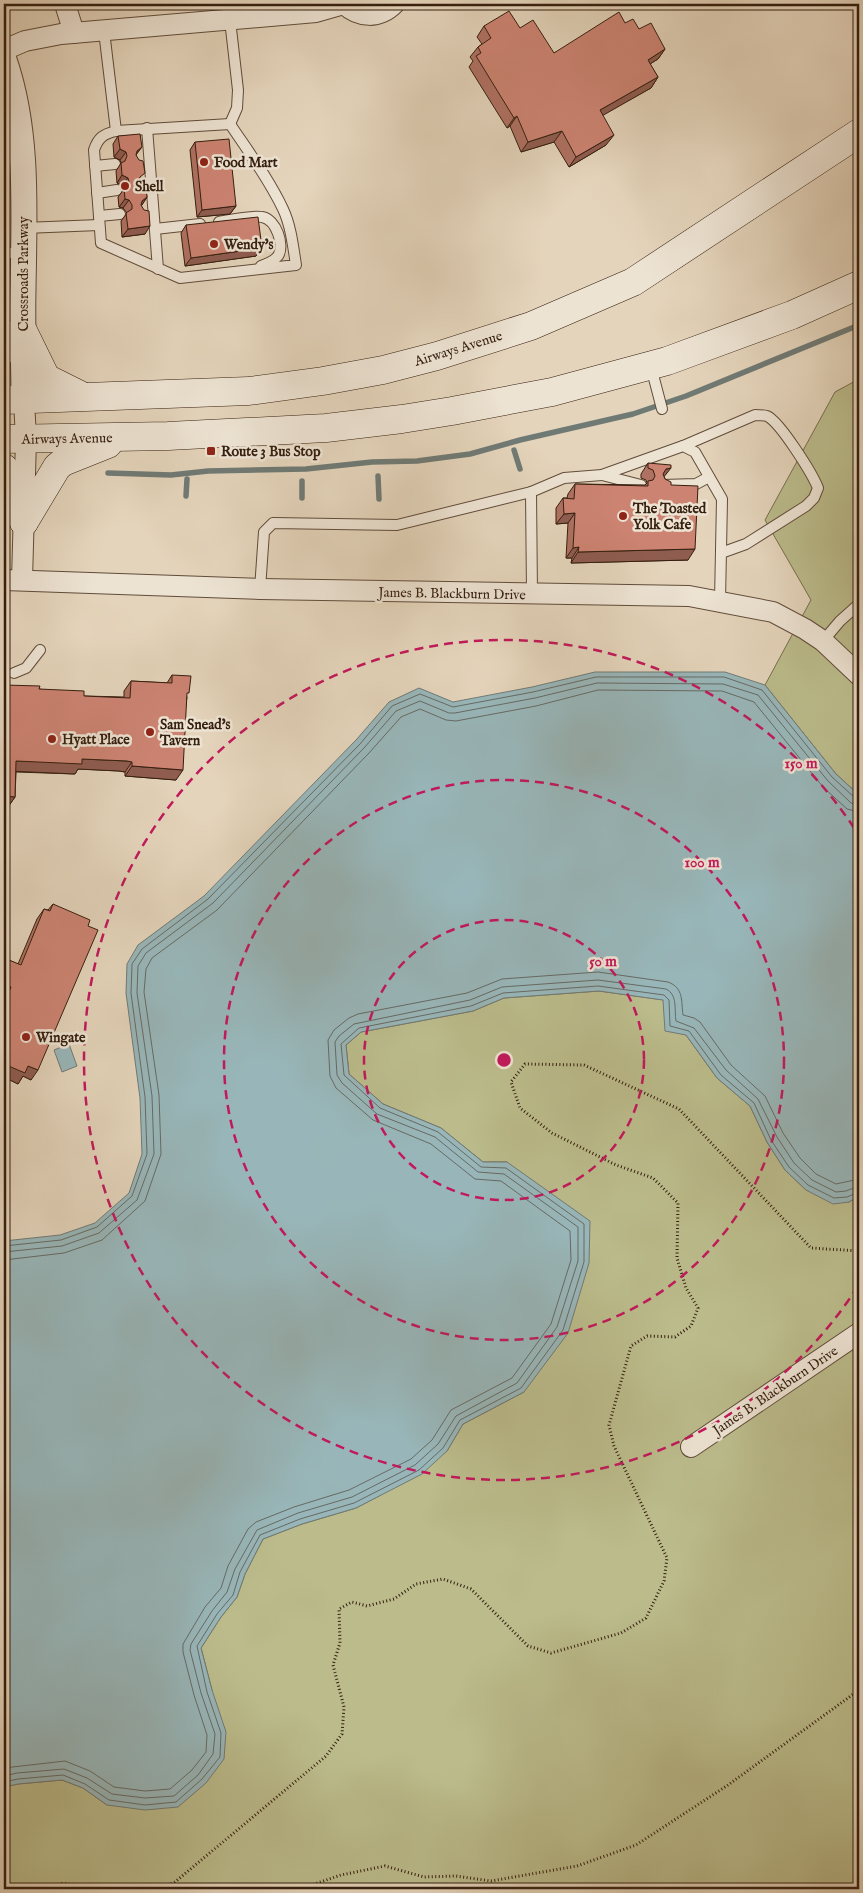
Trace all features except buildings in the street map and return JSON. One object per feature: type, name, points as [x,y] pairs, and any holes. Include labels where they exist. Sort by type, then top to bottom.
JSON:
[{"type":"main road","name":"Airways Avenue","points":[[14,400],[249,392],[383,370],[437,356],[531,326],[633,282],[859,132]]},
{"type":"main road","name":"Airways Avenue","points":[[15,439],[326,428],[402,419],[552,392],[651,366],[792,316],[859,285]]},
{"type":"main road","points":[[4,350],[22,329],[46,378],[86,398]]},
{"type":"main road","points":[[24,522],[57,467],[63,462],[126,436]]},
{"type":"main road","points":[[4,468],[24,522]]},
{"type":"street","points":[[65,4],[74,33]]},
{"type":"street","points":[[4,50],[25,41],[74,33],[316,12],[344,4],[354,12],[365,15],[377,15],[388,10],[394,4]]},
{"type":"street","name":"Crossroads Parkway","points":[[4,60],[16,102],[20,132],[24,228],[13,253],[22,329],[14,400]]},
{"type":"street","points":[[13,580],[24,522],[15,439],[14,400]]},
{"type":"street","name":"James B. Blackburn Drive","points":[[13,580],[260,589],[689,596],[773,612],[823,641],[859,675]]},
{"type":"street","name":"James B. Blackburn Drive","points":[[691,1447],[859,1333]]},
{"type":"lane","points":[[230,20],[238,90],[237,108],[230,124]]},
{"type":"lane","points":[[104,31],[116,131]]},
{"type":"lane","points":[[230,124],[284,210],[296,265],[180,278],[101,243],[94,150],[98,139],[116,131],[230,124]]},
{"type":"lane","points":[[147,128],[158,269]]},
{"type":"lane","points":[[137,162],[150,160]]},
{"type":"lane","points":[[95,166],[115,164]]},
{"type":"lane","points":[[140,188],[152,187]]},
{"type":"lane","points":[[97,192],[117,190]]},
{"type":"lane","points":[[142,212],[154,211]]},
{"type":"lane","points":[[24,228],[99,220],[120,214]]},
{"type":"lane","points":[[155,229],[263,217],[272,221],[278,229],[280,248],[278,255],[271,262],[253,270]]},
{"type":"lane","points":[[651,366],[662,409]]},
{"type":"lane","points":[[260,589],[264,532],[273,523],[397,525],[531,492],[564,478],[602,475],[683,446],[755,415],[766,416],[776,423],[813,477],[818,488],[814,498],[806,506],[746,544],[721,553]]},
{"type":"lane","points":[[683,446],[695,452],[722,498],[720,601]]},
{"type":"lane","points":[[602,475],[641,485]]},
{"type":"lane","points":[[663,486],[696,484],[709,477]]},
{"type":"lane","points":[[531,492],[532,594]]},
{"type":"lane","points":[[823,641],[840,621],[859,604]]},
{"type":"lane","points":[[14,673],[26,668],[40,650]]},
{"type":"path","points":[[158,1889],[175,1882],[326,1756],[342,1734],[344,1707],[333,1665],[340,1643],[339,1609],[352,1602],[367,1606],[394,1599],[416,1584],[443,1579],[471,1589],[528,1646],[551,1653],[621,1633],[646,1618],[664,1581],[667,1558],[614,1446],[610,1425],[631,1346],[647,1336],[675,1337],[691,1326],[698,1308],[686,1288],[677,1258],[678,1203],[653,1178],[616,1165],[552,1133],[520,1108],[510,1082],[525,1064],[584,1065],[679,1109],[811,1248],[859,1251]]},
{"type":"path","points":[[300,1889],[341,1875],[385,1866],[424,1877],[456,1876],[491,1881],[577,1866],[636,1845],[703,1802],[859,1690]]},
{"type":"path","points":[[45,1889],[63,1883],[88,1889]]},
{"type":"green space","points":[[859,379],[859,795],[836,774],[765,685],[811,600],[765,520],[835,392]]},
{"type":"green space","points":[[599,991],[664,1000],[717,1078],[750,1106],[767,1142],[785,1170],[806,1190],[849,1202],[859,1196],[859,1889],[4,1889],[4,1787],[62,1780],[83,1788],[107,1805],[212,1690],[201,1648],[221,1617],[237,1597],[245,1574],[263,1539],[302,1524],[356,1508],[379,1496],[447,1451],[463,1424],[524,1392],[507,1162],[483,1162],[441,1128],[383,1104],[349,1074],[346,1045],[361,1032],[473,1011],[504,998]]},
{"type":"water","points":[[595,672],[725,672],[765,685],[836,774],[859,795],[859,1196],[849,1202],[833,1204],[806,1190],[785,1170],[767,1142],[750,1106],[717,1078],[686,1035],[665,1031],[663,1000],[599,991],[504,998],[473,1011],[361,1032],[346,1045],[349,1074],[383,1104],[441,1128],[483,1162],[507,1162],[590,1221],[589,1263],[568,1333],[524,1392],[463,1424],[447,1451],[422,1474],[356,1508],[302,1524],[263,1539],[245,1574],[237,1597],[221,1617],[201,1648],[226,1732],[224,1759],[206,1783],[178,1807],[145,1810],[107,1805],[83,1788],[62,1780],[4,1787],[4,1241],[60,1235],[95,1223],[129,1193],[142,1154],[140,1098],[126,993],[127,964],[138,945],[204,896],[356,740],[389,702],[419,688],[453,702],[532,687]]},
{"type":"water","points":[[69,1044],[77,1066],[62,1072],[54,1050]]},
{"type":"waterway","points":[[108,473],[171,475],[208,471],[306,469],[372,462],[417,461],[470,454],[520,440],[633,414],[686,396],[859,325]]},
{"type":"waterway","points":[[514,450],[520,469]]},
{"type":"waterway","points":[[378,476],[379,499]]},
{"type":"waterway","points":[[186,496],[187,479]]},
{"type":"waterway","points":[[302,481],[302,498]]},
{"type":"place","name":"Food Mart","points":[[204,162]]},
{"type":"place","name":"Shell","points":[[125,186]]},
{"type":"place","name":"Wendy's","points":[[214,244]]},
{"type":"place","name":"Route 3 Bus Stop","points":[[211,451]]},
{"type":"place","name":"The Toasted Yolk Cafe","points":[[623,516]]},
{"type":"place","name":"Sam Snead's Tavern","points":[[150,732]]},
{"type":"place","name":"Hyatt Place","points":[[52,739]]},
{"type":"place","name":"Wingate","points":[[26,1037]]}]
